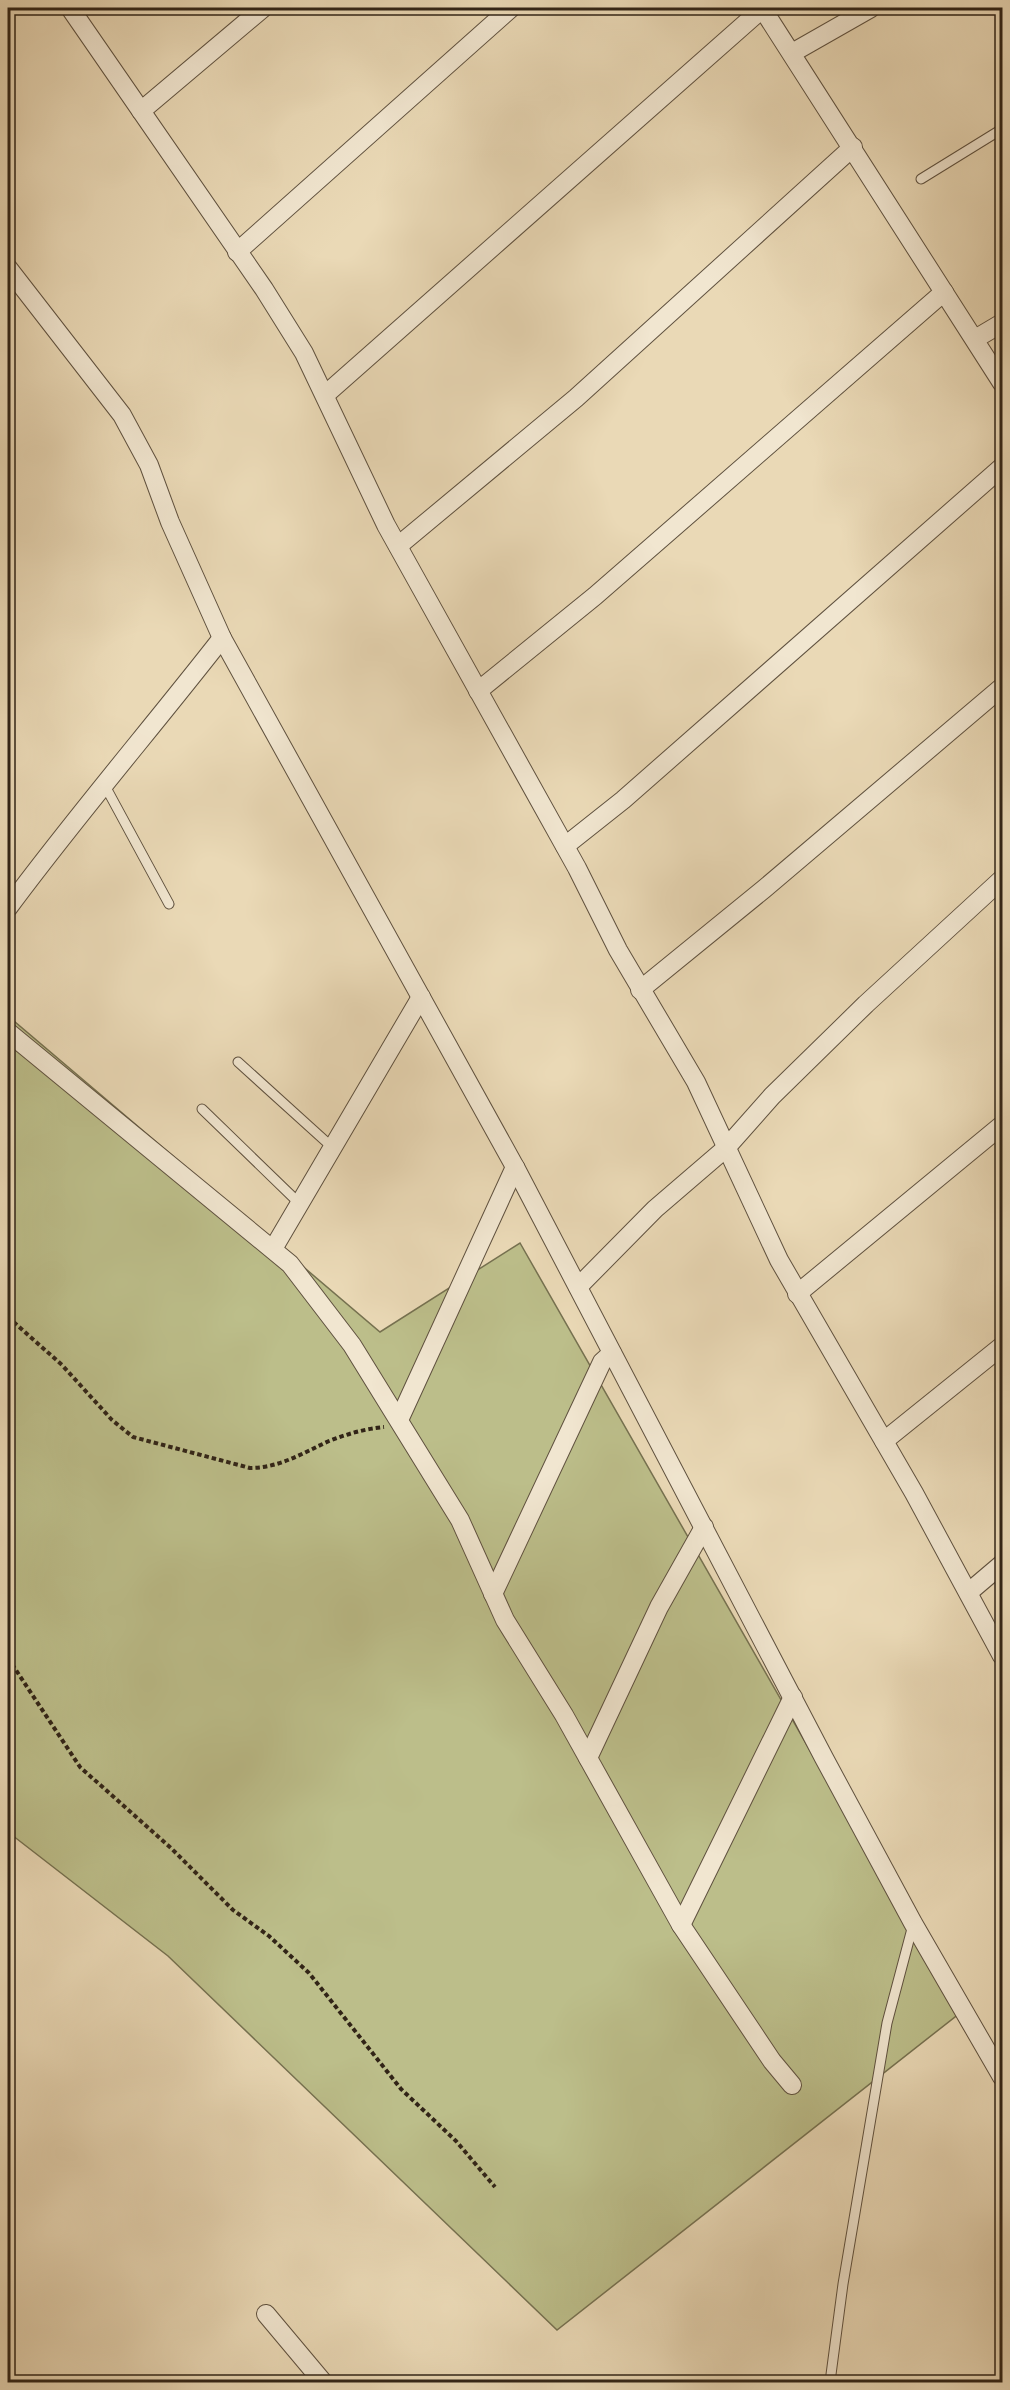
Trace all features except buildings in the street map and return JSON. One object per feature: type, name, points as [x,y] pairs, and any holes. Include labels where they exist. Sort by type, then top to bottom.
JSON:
[{"type":"street","points":[[70,8],[285,320],[325,395],[365,484],[398,546],[565,846],[640,990],[680,1052],[797,1294],[969,1592],[1002,1656]]},
{"type":"street","points":[[141,111],[263,8]]},
{"type":"street","points":[[237,252],[511,8]]},
{"type":"street","points":[[325,395],[762,8],[1002,383]]},
{"type":"street","points":[[792,53],[871,8]]},
{"type":"street","points":[[398,546],[576,398],[853,147]]},
{"type":"street","points":[[8,268],[122,415],[149,465],[170,522],[222,638],[515,1167],[793,1697],[914,1923],[1002,2077]]},
{"type":"street","points":[[478,691],[595,596],[944,292]]},
{"type":"street","points":[[975,339],[1002,323]]},
{"type":"street","points":[[565,846],[623,800],[1002,466]]},
{"type":"street","points":[[8,908],[71,823],[222,638]]},
{"type":"street","points":[[640,990],[764,889],[1002,687]]},
{"type":"street","points":[[578,1287],[655,1209],[726,1148],[772,1096],[866,1004],[1002,879]]},
{"type":"street","points":[[273,1249],[421,997]]},
{"type":"street","points":[[8,1032],[290,1264],[352,1345],[460,1520],[505,1620],[588,1758],[681,1925],[772,2061],[792,2085]]},
{"type":"street","points":[[797,1294],[1002,1125]]},
{"type":"street","points":[[399,1420],[515,1167]]},
{"type":"street","points":[[884,1442],[1002,1346]]},
{"type":"street","points":[[493,1594],[602,1362],[612,1353]]},
{"type":"street","points":[[588,1758],[659,1607],[704,1527]]},
{"type":"street","points":[[969,1592],[1002,1564]]},
{"type":"street","points":[[681,1925],[793,1697]]},
{"type":"street","points":[[266,2314],[323,2382]]},
{"type":"lane","points":[[921,179],[1002,129]]},
{"type":"lane","points":[[104,784],[170,904]]},
{"type":"lane","points":[[238,1062],[333,1148]]},
{"type":"lane","points":[[202,1109],[300,1204]]},
{"type":"lane","points":[[830,2382],[845,2273],[887,2023],[914,1923]]},
{"type":"path","points":[[8,1317],[62,1365],[122,1430],[153,1445],[250,1468],[261,1468],[280,1464],[362,1430],[388,1426],[399,1420]]},
{"type":"path","points":[[8,1658],[80,1767],[171,1848],[233,1910],[269,1936],[309,1973],[401,2089],[456,2141],[495,2187]]},
{"type":"green space","points":[[8,1016],[380,1332],[520,1243],[960,2013],[557,2330],[168,1956],[8,1832]]}]
